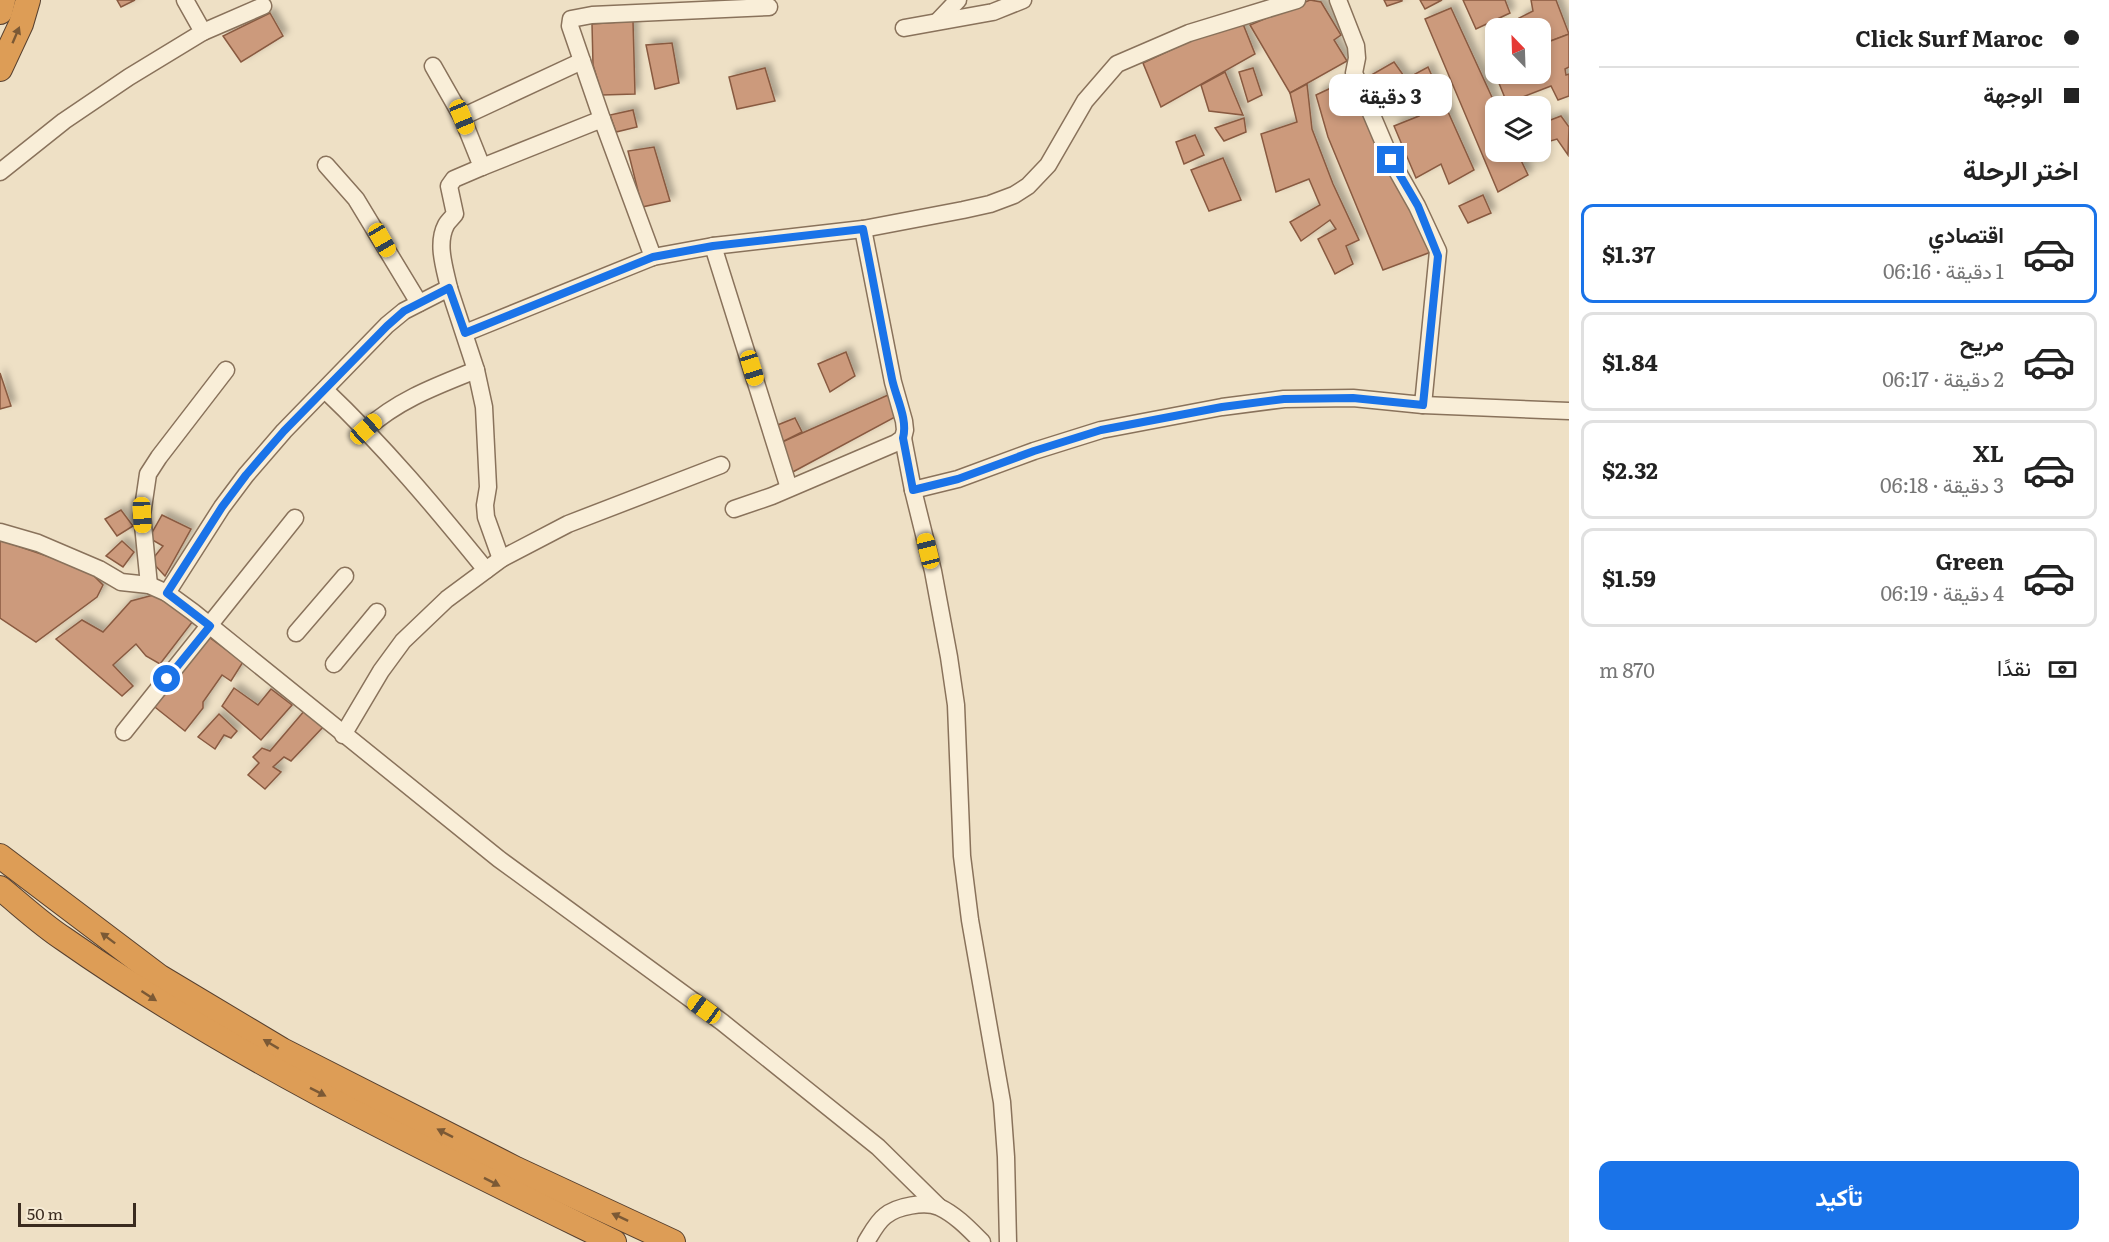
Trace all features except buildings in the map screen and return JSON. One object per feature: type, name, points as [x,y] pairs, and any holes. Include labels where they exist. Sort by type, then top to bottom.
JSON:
[{"type":"highway","points":[[0,12],[3,0]]},
{"type":"highway","points":[[0,69],[21,24],[28,0]]},
{"type":"highway","points":[[0,856],[160,977],[282,1050],[516,1169],[673,1242]]},
{"type":"highway","points":[[0,888],[62,938],[145,994],[267,1066],[614,1242]]},
{"type":"street","points":[[185,0],[203,32]]},
{"type":"street","points":[[938,21],[958,0]]},
{"type":"street","points":[[904,28],[993,12],[1023,0]]},
{"type":"street","points":[[465,333],[653,257],[713,246],[863,229],[990,204],[1014,195],[1028,186],[1048,165],[1084,101],[1117,64],[1247,7],[1297,0]]},
{"type":"street","points":[[1338,0],[1356,46],[1357,58],[1354,73],[1391,160],[1418,206],[1437,251],[1423,405]]},
{"type":"street","points":[[0,172],[64,121],[129,77],[203,32],[267,2]]},
{"type":"street","points":[[653,257],[602,119],[570,21],[574,18],[592,15],[769,7]]},
{"type":"street","points":[[462,117],[582,61]]},
{"type":"street","points":[[433,66],[462,117],[482,166]]},
{"type":"street","points":[[501,559],[486,517],[488,486],[484,407],[476,370],[449,288],[443,258],[442,244],[445,228],[455,214],[448,186],[454,179],[482,166],[602,119]]},
{"type":"street","points":[[326,165],[356,199],[419,303]]},
{"type":"street","points":[[863,229],[893,382],[904,421],[903,438],[913,490],[933,571],[950,657],[956,705],[962,856],[970,920],[1002,1102],[1008,1242]]},
{"type":"street","points":[[713,246],[789,488]]},
{"type":"street","points":[[167,593],[222,507],[284,431],[404,311],[449,288]]},
{"type":"street","points":[[149,585],[142,515],[148,474],[226,370]]},
{"type":"street","points":[[366,429],[402,402],[476,370]]},
{"type":"street","points":[[325,390],[366,429],[415,483],[486,570]]},
{"type":"street","points":[[913,490],[958,479],[1034,451],[1101,430],[1222,407],[1284,399],[1353,398],[1423,405],[1569,411]]},
{"type":"street","points":[[734,509],[869,455],[903,438]]},
{"type":"street","points":[[343,735],[381,671],[403,641],[447,599],[501,559],[568,524],[721,465]]},
{"type":"street","points":[[124,732],[295,518]]},
{"type":"street","points":[[0,532],[38,543],[99,569],[121,582],[149,585],[167,593],[499,859],[753,1047],[878,1147],[938,1206],[963,1223],[982,1242]]},
{"type":"street","points":[[296,633],[345,576]]},
{"type":"street","points":[[334,664],[377,612]]},
{"type":"street","points":[[866,1242],[885,1215],[920,1204],[938,1206]]},
{"type":"route","points":[[167,679],[210,626],[167,593],[222,507],[284,431],[364,347],[404,311],[449,288],[465,333],[653,257],[713,246],[863,229],[893,382],[904,421],[903,438],[913,490],[958,479],[995,464],[1101,430],[1222,407],[1284,399],[1353,398],[1423,405],[1438,256],[1418,206],[1391,160]]}]
